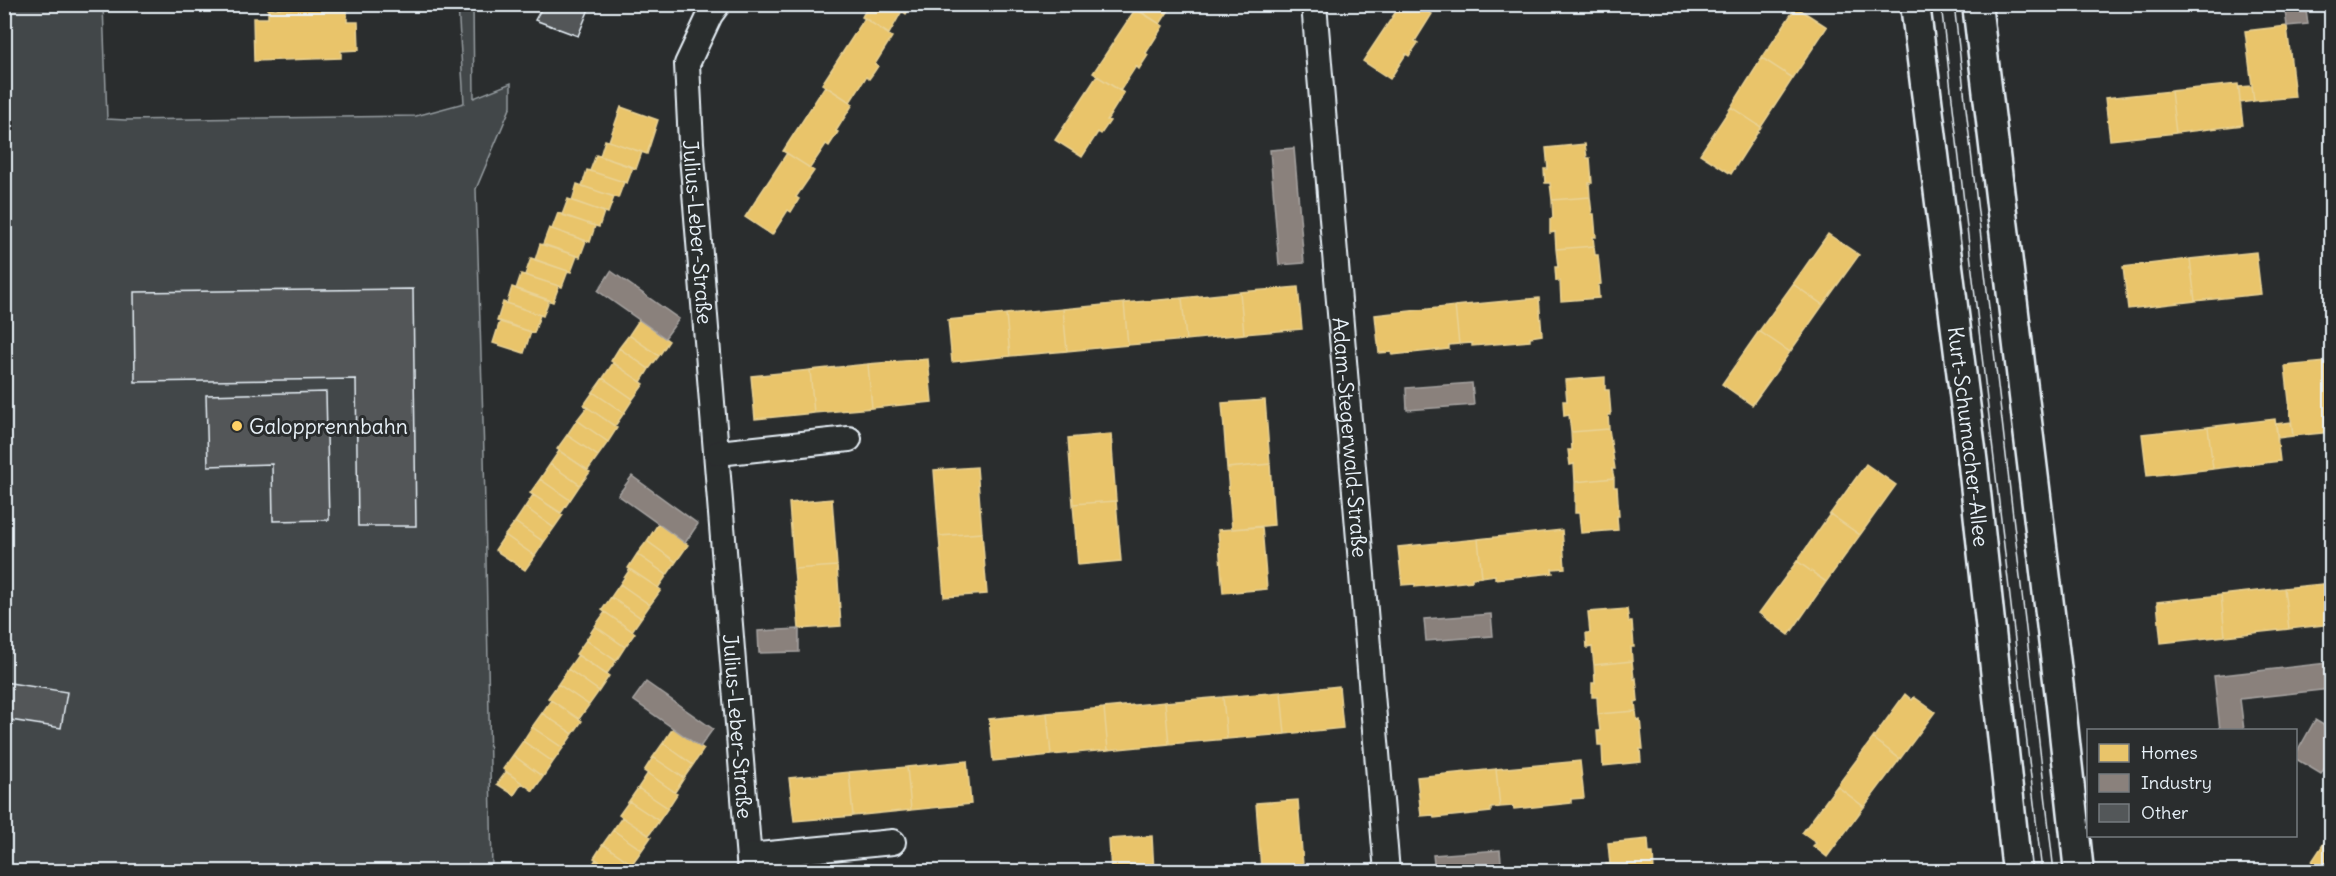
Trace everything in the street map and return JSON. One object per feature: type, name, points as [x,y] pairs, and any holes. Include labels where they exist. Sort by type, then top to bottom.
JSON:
[{"type":"street","name":"Adam-Stegerwald-Straße","points":[[1314,4],[1387,872]]},
{"type":"street","name":"Kurt-Schumacher-Allee","points":[[1915,4],[1973,465],[2017,872]]},
{"type":"street","points":[[1977,4],[2079,872]]},
{"type":"street","name":"Julius-Leber-Straße","points":[[714,10],[687,64],[691,143],[718,453],[749,864],[893,842]]},
{"type":"street","points":[[718,453],[849,438]]},
{"type":"shaded area","name":"Galopprennbahn","points":[[5,5],[103,5],[107,119],[125,120],[416,116],[464,103],[458,5],[473,5],[474,98],[511,83],[511,106],[476,189],[492,871],[5,872]]},
{"type":"building: Homes","points":[[869,4],[912,4],[906,14],[902,11],[889,34],[862,17]]},
{"type":"building: Homes","points":[[1134,4],[1173,4],[1160,24],[1132,7]]},
{"type":"building: Homes","points":[[1401,4],[1417,4],[1432,14],[1415,41],[1418,43],[1409,56],[1406,54],[1390,79],[1363,61]]},
{"type":"building: Homes","points":[[1417,4],[1433,4],[1428,12]]},
{"type":"building: Homes","points":[[347,7],[347,22],[358,22],[359,50],[341,51],[341,58],[254,61],[253,18],[268,18],[268,9]]},
{"type":"building: Homes","points":[[1796,7],[1827,27],[1793,78],[1762,58]]},
{"type":"building: Homes","points":[[1136,8],[1163,26],[1139,69],[1136,66],[1120,91],[1093,73]]},
{"type":"building: Homes","points":[[865,18],[892,37],[875,64],[878,66],[869,79],[866,77],[850,102],[822,84]]},
{"type":"building: Homes","points":[[2287,26],[2295,97],[2254,101],[2245,31]]},
{"type":"building: Homes","points":[[1762,58],[1793,78],[1761,127],[1731,107]]},
{"type":"building: Homes","points":[[1097,76],[1124,93],[1107,120],[1110,121],[1101,134],[1098,132],[1082,157],[1055,140]]},
{"type":"building: Homes","points":[[2238,84],[2243,125],[2176,133],[2171,91]]},
{"type":"building: Homes","points":[[825,86],[853,104],[829,146],[826,144],[810,168],[783,151]]},
{"type":"building: Homes","points":[[2252,86],[2254,101],[2240,103],[2239,87]]},
{"type":"building: Homes","points":[[2171,91],[2176,133],[2110,140],[2105,98]]},
{"type":"building: Homes","points":[[621,107],[658,120],[647,154],[609,141]]},
{"type":"building: Homes","points":[[1731,107],[1761,127],[1731,174],[1700,154]]},
{"type":"building: Homes","points":[[605,140],[642,152],[636,169],[600,156]]},
{"type":"building: Homes","points":[[1585,144],[1587,158],[1590,158],[1592,183],[1589,183],[1590,197],[1552,200],[1550,183],[1545,183],[1544,169],[1548,169],[1546,148]]},
{"type":"building: Homes","points":[[787,153],[814,171],[796,197],[799,199],[791,212],[788,210],[772,235],[745,217]]},
{"type":"building: Homes","points":[[596,155],[633,167],[627,183],[590,171]]},
{"type":"building: Homes","points":[[587,170],[624,182],[618,198],[582,186]]},
{"type":"building: Homes","points":[[577,184],[614,197],[608,213],[572,201]]},
{"type":"building: Homes","points":[[1590,197],[1596,237],[1593,237],[1594,246],[1556,249],[1555,232],[1550,233],[1550,219],[1553,218],[1552,200]]},
{"type":"building: Homes","points":[[568,199],[604,212],[599,227],[562,215]]},
{"type":"building: Homes","points":[[558,213],[595,226],[590,242],[552,229]]},
{"type":"building: Homes","points":[[549,228],[586,241],[580,257],[543,244]]},
{"type":"building: Homes","points":[[1828,234],[1859,255],[1823,305],[1793,284]]},
{"type":"building: Homes","points":[[540,244],[577,256],[571,272],[535,260]]},
{"type":"building: Homes","points":[[1594,246],[1595,255],[1598,255],[1601,284],[1598,285],[1599,298],[1561,301],[1560,281],[1556,281],[1555,267],[1558,267],[1556,249]]},
{"type":"building: Homes","points":[[2256,252],[2261,294],[2195,301],[2190,259]]},
{"type":"building: Homes","points":[[531,258],[568,271],[562,287],[525,275]]},
{"type":"building: Homes","points":[[2190,259],[2195,301],[2128,309],[2123,267]]},
{"type":"building: Homes","points":[[521,274],[559,286],[553,302],[516,289]]},
{"type":"building: Homes","points":[[1793,284],[1823,305],[1790,352],[1759,331]]},
{"type":"building: Homes","points":[[512,287],[549,300],[543,316],[507,303]]},
{"type":"building: Homes","points":[[1298,287],[1302,329],[1244,334],[1240,292]]},
{"type":"building: Homes","points":[[1240,292],[1244,334],[1186,340],[1182,298]]},
{"type":"building: Homes","points":[[1182,298],[1186,340],[1128,345],[1124,303]]},
{"type":"building: Homes","points":[[1539,298],[1542,335],[1530,337],[1530,341],[1472,346],[1472,343],[1459,344],[1455,306]]},
{"type":"building: Homes","points":[[503,302],[540,315],[534,333],[497,321]]},
{"type":"building: Homes","points":[[1124,303],[1128,345],[1067,351],[1063,309]]},
{"type":"building: Homes","points":[[1455,306],[1459,344],[1449,345],[1449,349],[1392,355],[1391,352],[1379,353],[1375,315]]},
{"type":"building: Homes","points":[[1063,309],[1067,351],[1010,356],[1006,314]]},
{"type":"building: Homes","points":[[1006,314],[1010,356],[952,362],[948,320]]},
{"type":"building: Homes","points":[[639,320],[669,341],[659,356],[629,335]]},
{"type":"building: Homes","points":[[500,321],[531,332],[524,353],[493,343]]},
{"type":"building: Homes","points":[[1759,331],[1790,352],[1752,405],[1722,384]]},
{"type":"building: Homes","points":[[629,335],[659,356],[649,369],[619,348]]},
{"type":"building: Homes","points":[[619,348],[649,369],[641,382],[611,361]]},
{"type":"building: Homes","points":[[928,359],[932,402],[872,408],[868,364]]},
{"type":"building: Homes","points":[[2326,362],[2332,405],[2332,432],[2293,436],[2285,366]]},
{"type":"building: Homes","points":[[613,363],[644,384],[633,399],[603,378]]},
{"type":"building: Homes","points":[[868,364],[872,408],[814,413],[810,370]]},
{"type":"building: Homes","points":[[810,370],[814,413],[755,419],[751,376]]},
{"type":"building: Homes","points":[[1605,377],[1605,390],[1609,390],[1611,415],[1608,415],[1609,429],[1571,432],[1569,415],[1564,416],[1563,401],[1567,401],[1565,380]]},
{"type":"building: Homes","points":[[603,378],[633,399],[624,413],[593,392]]},
{"type":"building: Homes","points":[[593,392],[624,413],[615,426],[584,405]]},
{"type":"building: Homes","points":[[1265,400],[1270,464],[1227,468],[1222,403]]},
{"type":"building: Homes","points":[[587,407],[617,428],[608,442],[577,420]]},
{"type":"building: Homes","points":[[2275,419],[2280,461],[2213,469],[2208,427]]},
{"type":"building: Homes","points":[[577,420],[608,442],[598,456],[567,435]]},
{"type":"building: Homes","points":[[2291,422],[2293,436],[2278,438],[2276,424]]},
{"type":"building: Homes","points":[[2208,427],[2213,469],[2147,476],[2142,434]]},
{"type":"building: Homes","points":[[1609,429],[1615,469],[1612,469],[1614,478],[1575,482],[1574,464],[1570,465],[1568,450],[1572,450],[1571,432]]},
{"type":"building: Homes","points":[[1111,434],[1116,501],[1073,504],[1068,438]]},
{"type":"building: Homes","points":[[567,435],[598,456],[588,470],[557,449]]},
{"type":"building: Homes","points":[[559,451],[590,472],[580,485],[550,464]]},
{"type":"building: Homes","points":[[550,464],[580,485],[570,500],[540,479]]},
{"type":"building: Homes","points":[[1270,464],[1274,525],[1232,529],[1227,468]]},
{"type":"building: Homes","points":[[1866,464],[1896,485],[1860,535],[1830,514]]},
{"type":"building: Homes","points":[[977,467],[982,533],[939,536],[934,470]]},
{"type":"building: Homes","points":[[1614,478],[1614,487],[1617,487],[1618,530],[1581,533],[1579,513],[1575,513],[1575,482]]},
{"type":"building: Homes","points":[[540,479],[570,500],[561,513],[530,493]]},
{"type":"building: Homes","points":[[533,495],[563,515],[554,528],[525,507]]},
{"type":"building: Homes","points":[[832,499],[837,566],[794,569],[789,503]]},
{"type":"building: Homes","points":[[1116,501],[1121,561],[1078,565],[1073,504]]},
{"type":"building: Homes","points":[[525,507],[554,528],[544,542],[515,522]]},
{"type":"building: Homes","points":[[1830,514],[1860,535],[1826,582],[1797,561]]},
{"type":"building: Homes","points":[[515,522],[544,542],[535,556],[505,535]]},
{"type":"building: Homes","points":[[658,524],[688,545],[676,562],[647,541]]},
{"type":"building: Homes","points":[[1262,527],[1267,589],[1223,593],[1218,530]]},
{"type":"building: Homes","points":[[1562,530],[1565,568],[1552,569],[1553,573],[1495,579],[1495,575],[1482,577],[1478,539]]},
{"type":"building: Homes","points":[[982,533],[987,594],[944,597],[939,536]]},
{"type":"building: Homes","points":[[505,535],[535,556],[525,570],[495,550]]},
{"type":"building: Homes","points":[[1478,539],[1482,577],[1472,578],[1472,581],[1415,587],[1415,584],[1402,585],[1398,547]]},
{"type":"building: Homes","points":[[647,541],[676,562],[667,575],[637,554]]},
{"type":"building: Homes","points":[[637,554],[667,575],[658,588],[628,568]]},
{"type":"building: Homes","points":[[1797,561],[1826,582],[1789,635],[1759,613]]},
{"type":"building: Homes","points":[[837,566],[841,626],[799,629],[794,569]]},
{"type":"building: Homes","points":[[630,569],[661,590],[650,605],[620,584]]},
{"type":"building: Homes","points":[[2332,583],[2332,624],[2289,629],[2284,588]]},
{"type":"building: Homes","points":[[620,584],[650,605],[641,618],[611,597]]},
{"type":"building: Homes","points":[[2284,588],[2289,629],[2225,636],[2221,595]]},
{"type":"building: Homes","points":[[2221,595],[2225,636],[2161,643],[2157,602]]},
{"type":"building: Homes","points":[[611,597],[641,618],[632,631],[602,610]]},
{"type":"building: Homes","points":[[1627,609],[1629,622],[1632,622],[1634,647],[1631,647],[1632,661],[1594,665],[1592,647],[1587,648],[1586,633],[1590,633],[1588,612]]},
{"type":"building: Homes","points":[[605,612],[635,633],[625,647],[595,626]]},
{"type":"building: Homes","points":[[595,626],[625,647],[616,661],[586,640]]},
{"type":"building: Homes","points":[[586,640],[616,661],[606,675],[576,654]]},
{"type":"building: Homes","points":[[578,655],[609,676],[599,691],[568,669]]},
{"type":"building: Homes","points":[[1632,661],[1638,701],[1635,702],[1636,711],[1598,714],[1597,697],[1592,697],[1592,683],[1595,683],[1594,665]]},
{"type":"building: Homes","points":[[568,669],[599,691],[589,705],[558,684]]},
{"type":"building: Homes","points":[[558,684],[589,705],[579,719],[548,698]]},
{"type":"building: Homes","points":[[1339,686],[1343,728],[1285,734],[1281,692]]},
{"type":"building: Homes","points":[[1281,692],[1285,734],[1227,739],[1223,697]]},
{"type":"building: Homes","points":[[1905,694],[1912,700],[1914,697],[1935,712],[1900,759],[1873,738]]},
{"type":"building: Homes","points":[[1223,697],[1227,739],[1169,744],[1165,702]]},
{"type":"building: Homes","points":[[551,700],[582,721],[573,734],[542,713]]},
{"type":"building: Homes","points":[[1165,702],[1169,744],[1108,750],[1104,708]]},
{"type":"building: Homes","points":[[1104,708],[1108,750],[1051,755],[1047,713]]},
{"type":"building: Homes","points":[[1636,711],[1637,720],[1640,719],[1643,749],[1640,749],[1641,762],[1603,766],[1602,745],[1598,745],[1597,731],[1600,731],[1598,714]]},
{"type":"building: Homes","points":[[542,713],[573,734],[563,748],[532,727]]},
{"type":"building: Homes","points":[[1047,713],[1051,755],[993,761],[989,719]]},
{"type":"building: Homes","points":[[532,727],[563,748],[553,762],[523,741]]},
{"type":"building: Homes","points":[[673,728],[704,749],[693,765],[663,743]]},
{"type":"building: Homes","points":[[1873,738],[1900,759],[1864,807],[1837,786]]},
{"type":"building: Homes","points":[[523,741],[553,762],[543,777],[513,755]]},
{"type":"building: Homes","points":[[663,743],[693,765],[684,778],[653,757]]},
{"type":"building: Homes","points":[[513,755],[543,777],[533,791],[503,769]]},
{"type":"building: Homes","points":[[653,757],[684,778],[675,792],[644,771]]},
{"type":"building: Homes","points":[[967,761],[971,804],[911,810],[907,767]]},
{"type":"building: Homes","points":[[1580,761],[1584,798],[1571,799],[1571,803],[1514,809],[1513,806],[1500,807],[1496,769]]},
{"type":"building: Homes","points":[[907,767],[911,810],[853,816],[849,772]]},
{"type":"building: Homes","points":[[1496,769],[1500,807],[1491,808],[1491,812],[1434,818],[1433,815],[1421,816],[1417,777]]},
{"type":"building: Homes","points":[[506,772],[522,783],[514,795],[497,784]]},
{"type":"building: Homes","points":[[849,772],[853,816],[794,821],[789,778]]},
{"type":"building: Homes","points":[[648,773],[677,794],[668,808],[638,788]]},
{"type":"building: Homes","points":[[1837,786],[1864,807],[1827,857],[1813,846],[1816,843],[1802,833]]},
{"type":"building: Homes","points":[[638,788],[668,808],[659,821],[629,801]]},
{"type":"building: Homes","points":[[1298,800],[1303,865],[1261,868],[1256,803]]},
{"type":"building: Homes","points":[[629,801],[659,821],[649,835],[619,815]]},
{"type":"building: Homes","points":[[622,817],[651,837],[642,850],[613,830]]},
{"type":"building: Homes","points":[[613,830],[642,850],[632,864],[603,844]]},
{"type":"building: Homes","points":[[2332,831],[2332,872],[2305,872]]},
{"type":"building: Homes","points":[[1152,836],[1154,872],[1111,872],[1109,839]]},
{"type":"building: Homes","points":[[1648,839],[1649,853],[1653,853],[1654,872],[1607,872],[1606,864],[1610,864],[1608,843]]},
{"type":"building: Homes","points":[[603,844],[632,864],[627,872],[614,872],[594,858]]},
{"type":"building: Homes","points":[[596,859],[614,872],[588,872]]},
{"type":"building: Homes","points":[[1303,865],[1304,872],[1262,872],[1261,868]]},
{"type":"building: Homes","points":[[1015,867],[1016,872],[973,872],[973,870]]},
{"type":"building: Industry","points":[[2284,4],[2305,4],[2308,24],[2287,26]]},
{"type":"building: Industry","points":[[1294,148],[1304,263],[1279,265],[1270,150]]},
{"type":"building: Industry","points":[[611,271],[679,319],[665,338],[598,291]]},
{"type":"building: Industry","points":[[2332,323],[2332,361],[2326,362],[2324,324]]},
{"type":"building: Industry","points":[[1472,383],[1474,405],[1407,410],[1406,388]]},
{"type":"building: Industry","points":[[632,476],[698,524],[685,543],[618,495]]},
{"type":"building: Industry","points":[[1491,614],[1493,636],[1426,641],[1424,619]]},
{"type":"building: Industry","points":[[799,629],[799,652],[759,653],[758,631]]},
{"type":"building: Industry","points":[[2327,663],[2330,689],[2240,699],[2244,729],[2220,729],[2214,676]]},
{"type":"building: Industry","points":[[646,682],[713,729],[700,747],[633,700]]},
{"type":"building: Industry","points":[[2315,720],[2332,730],[2332,756],[2321,774],[2297,760],[2297,752]]},
{"type":"building: Industry","points":[[1500,850],[1502,872],[1435,872],[1433,855]]},
{"type":"building: Other","points":[[544,4],[591,4],[578,36],[535,20]]},
{"type":"building: Other","points":[[413,289],[416,526],[358,526],[356,379],[135,382],[134,292]]},
{"type":"building: Other","points":[[326,392],[329,520],[273,521],[272,464],[208,466],[206,395]]},
{"type":"building: Other","points":[[4,682],[67,692],[61,728],[4,719]]},
{"type":"tram line","points":[[1941,4],[2042,872]]},
{"type":"tram line","points":[[1954,4],[2054,872]]},
{"type":"place","name":"Galopprennbahn","points":[[237,426]]}]
